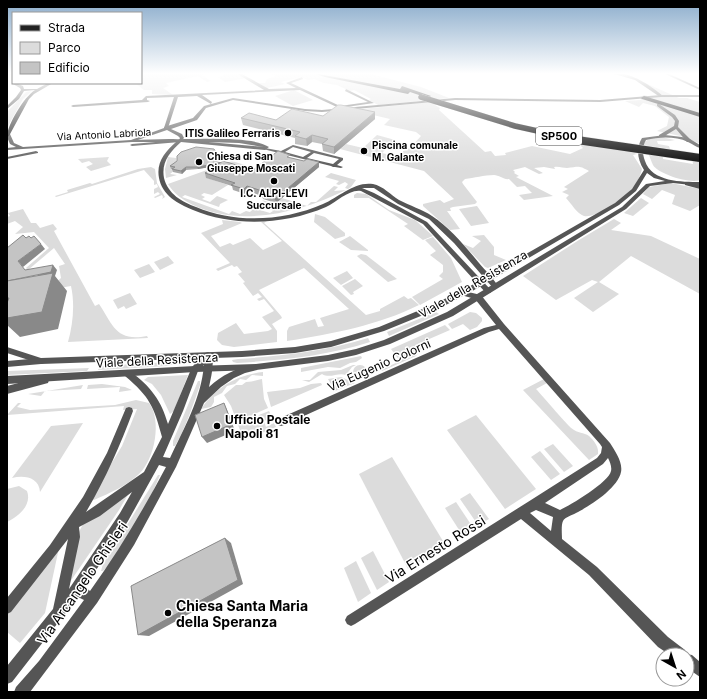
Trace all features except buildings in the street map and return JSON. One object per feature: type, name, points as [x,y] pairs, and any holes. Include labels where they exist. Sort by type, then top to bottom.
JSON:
[{"type":"highway","name":"SP500","points":[[448,106],[503,123],[548,134],[595,143],[700,158]]},
{"type":"highway","name":"SP500","points":[[458,106],[506,121],[549,132],[700,155]]},
{"type":"highway","points":[[669,106],[700,115]]},
{"type":"main road","points":[[8,135],[23,106]]},
{"type":"street","points":[[73,106],[78,106]]},
{"type":"street","points":[[166,128],[173,106]]},
{"type":"street","points":[[132,141],[152,136],[166,128],[197,118],[205,107],[210,106]]},
{"type":"street","points":[[276,106],[322,111],[382,106]]},
{"type":"street","points":[[335,106],[338,107],[350,106]]},
{"type":"street","points":[[659,106],[674,116],[677,121],[676,127],[661,136]]},
{"type":"street","points":[[676,127],[689,141]]},
{"type":"street","points":[[166,128],[180,135],[182,138],[164,156],[162,162],[162,182],[167,191],[185,205],[219,217],[245,220],[262,219],[305,212],[323,206],[357,188],[368,186],[376,188],[398,202],[419,210],[432,219],[448,233],[495,286]]},
{"type":"street","name":"Via Antonio Labriola","points":[[8,135],[12,144],[28,148]]},
{"type":"street","points":[[646,170],[640,157],[640,145],[644,139],[661,136],[689,141],[700,147]]},
{"type":"street","name":"Via Antonio Labriola","points":[[7,153],[165,143],[197,139],[267,147],[265,149]]},
{"type":"street","name":"Via Antonio Labriola","points":[[7,149],[169,140],[282,152],[293,146],[342,159],[333,166]]},
{"type":"street","points":[[172,148],[193,142]]},
{"type":"street","points":[[165,143],[172,148]]},
{"type":"street","name":"Via Antonio Labriola","points":[[7,158],[40,151]]},
{"type":"street","points":[[304,158],[314,151]]},
{"type":"street","points":[[282,152],[341,167]]},
{"type":"street","name":"Viale della Resistenza","points":[[7,364],[41,361],[208,355],[295,350],[331,344],[382,329],[436,307],[464,293],[617,204],[634,190],[646,170],[671,182]]},
{"type":"street","name":"Viale della Resistenza","points":[[7,380],[256,367],[328,358],[356,352],[387,342],[450,314],[624,208],[648,185],[671,182],[700,186]]},
{"type":"street","points":[[357,188],[367,191],[393,207],[414,216],[425,223],[488,291]]},
{"type":"street","points":[[478,297],[481,283]]},
{"type":"street","points":[[464,293],[478,297],[498,323],[603,441],[607,446],[615,465],[614,476],[602,489],[568,512],[560,515],[535,504]]},
{"type":"street","name":"Via Eugenio Colorni","points":[[281,422],[487,330],[498,323]]},
{"type":"street","name":"Viale della Resistenza","points":[[7,350],[41,361]]},
{"type":"street","name":"Via Arcangelo Ghisleri","points":[[7,677],[78,589],[150,474],[195,369],[208,355]]},
{"type":"street","name":"Via Arcangelo Ghisleri","points":[[21,692],[93,599],[141,526],[173,464],[201,400],[208,369],[208,355]]},
{"type":"street","name":"Via Arcangelo Ghisleri","points":[[201,400],[222,380],[233,374],[256,367]]},
{"type":"street","points":[[128,374],[142,384],[153,396],[162,414],[167,437]]},
{"type":"street","name":"Viale della Resistenza","points":[[7,390],[52,378]]},
{"type":"street","points":[[7,608],[72,524],[116,445],[129,411]]},
{"type":"street","name":"Via Ernesto Rossi","points":[[352,620],[522,513],[600,461],[605,455],[607,446]]},
{"type":"street","points":[[157,460],[173,464]]},
{"type":"street","name":"Via Arcangelo Ghisleri","points":[[59,613],[74,537],[74,529],[72,524],[79,522],[96,512],[150,474]]},
{"type":"street","points":[[522,513],[593,571],[670,647]]},
{"type":"street","points":[[556,542],[560,515]]},
{"type":"street","points":[[78,589],[93,599]]},
{"type":"green space","points":[[13,106],[19,106],[7,128],[7,112]]},
{"type":"green space","points":[[395,106],[436,106],[485,152],[491,151],[495,156],[506,155],[505,153],[532,146],[570,154],[583,148],[576,144],[576,141],[626,150],[637,154],[633,155],[642,169],[636,184],[632,189],[608,208],[589,216],[581,215],[566,198],[569,195],[562,192],[568,189],[564,187],[589,171],[580,167],[554,167],[555,169],[544,167],[534,168],[543,173],[539,174],[525,167],[513,170],[515,172],[514,173],[519,176],[516,177],[553,196],[524,200],[519,195],[532,193],[525,186],[517,187],[509,179],[494,175],[487,175],[465,179],[462,182],[463,184],[477,202],[475,204],[453,207],[450,208],[451,211],[447,211],[460,229],[450,230],[423,206],[423,204],[440,200],[444,203],[454,199],[424,171],[340,149],[346,144],[363,148],[377,135],[395,140],[382,153],[403,158],[403,151],[410,148],[421,136],[416,132],[384,125],[390,119],[352,110]]},
{"type":"green space","points":[[653,106],[700,106],[700,144],[685,137],[657,131],[667,126],[669,117]]},
{"type":"green space","points":[[661,137],[675,140],[657,141],[658,144],[669,146],[670,149],[643,145],[648,140]]},
{"type":"green space","points":[[648,153],[663,155],[663,159],[693,164],[692,159],[700,160],[700,180],[689,181],[661,172],[653,165]]},
{"type":"green space","points":[[109,157],[107,161],[111,165],[91,171],[86,167],[93,164],[89,161],[82,163],[78,159]]},
{"type":"green space","points":[[168,157],[176,158],[176,162],[171,168],[176,169],[170,174],[177,175],[166,178],[165,169]]},
{"type":"green space","points":[[232,161],[248,166],[241,171],[207,178],[228,185],[212,195],[204,193],[201,195],[205,197],[202,199],[210,202],[217,196],[228,200],[220,204],[219,207],[185,195],[182,197],[229,214],[232,211],[240,214],[246,211],[250,212],[252,210],[249,209],[250,207],[270,213],[273,211],[262,200],[275,204],[282,198],[306,206],[271,214],[251,216],[231,215],[212,212],[186,201],[173,191],[168,184]]},
{"type":"green space","points":[[151,167],[155,169],[157,183],[165,197],[162,199],[162,195],[155,198],[154,197],[160,194],[158,192],[154,194],[154,189],[158,187],[157,184],[154,185],[154,181],[144,170],[56,197],[55,196],[68,192],[67,190],[90,183],[92,184],[138,169]]},
{"type":"green space","points":[[331,173],[356,180],[348,189],[345,188],[348,184],[345,182],[339,185],[336,184],[339,181],[325,177]]},
{"type":"green space","points":[[671,183],[700,189],[700,205],[690,211],[672,204],[675,195],[662,190],[652,199],[643,194],[649,187]]},
{"type":"green space","points":[[334,186],[338,187],[334,191],[346,190],[328,198],[307,206],[311,202],[316,202]]},
{"type":"green space","points":[[357,193],[366,194],[389,210],[415,220],[433,236],[423,240],[404,226],[408,224],[369,198],[354,198],[354,195]]},
{"type":"green space","points":[[641,198],[649,203],[633,216],[624,213]]},
{"type":"green space","points":[[477,206],[489,223],[471,226],[459,209]]},
{"type":"green space","points":[[23,209],[31,223],[36,223],[40,228],[53,224],[57,229],[54,231],[95,306],[99,304],[112,325],[122,334],[137,337],[147,336],[148,338],[68,342],[73,314],[71,286],[48,290],[61,278],[59,266],[65,264],[54,248],[28,270],[26,268],[49,248],[34,232],[15,234],[23,227],[15,221],[7,224],[7,217],[10,216],[8,213]]},
{"type":"green space","points":[[315,214],[325,217],[345,233],[345,236],[335,239],[314,222]]},
{"type":"green space","points":[[614,219],[621,223],[611,230],[651,236],[700,259],[700,294],[631,256],[599,282],[619,294],[593,312],[574,298],[598,282],[592,280],[556,300],[523,276]]},
{"type":"green space","points":[[222,220],[242,223],[211,236],[220,247],[230,243],[233,245],[250,238],[263,250],[282,241],[261,222],[267,221],[264,223],[366,315],[380,311],[380,309],[404,296],[408,299],[411,298],[419,305],[388,318],[355,328],[287,341],[287,331],[289,327],[315,319],[318,327],[324,326],[320,318],[349,309],[304,268],[259,290],[282,318],[272,324],[277,331],[277,342],[234,347],[222,345],[217,340],[218,333],[236,323],[244,334],[268,331],[272,329],[262,317],[274,311],[264,299],[259,301],[257,299],[262,297],[258,293],[253,296],[243,283],[245,282],[238,274],[242,272],[237,266],[234,267],[232,265],[218,271],[216,269],[230,263],[201,233],[223,224]]},
{"type":"green space","points":[[484,235],[494,247],[494,255],[506,260],[488,268],[485,267],[463,244],[473,248],[481,241],[472,236]]},
{"type":"green space","points":[[350,236],[368,251],[351,250],[339,242]]},
{"type":"green space","points":[[433,237],[451,258],[462,282],[420,305],[412,297],[443,279],[439,276],[443,272],[443,265],[430,255],[436,251],[425,240]]},
{"type":"green space","points":[[361,254],[366,255],[397,279],[388,282],[357,256]]},
{"type":"green space","points":[[168,256],[174,263],[160,270],[154,262]]},
{"type":"green space","points":[[149,264],[155,272],[140,278],[134,270]]},
{"type":"green space","points":[[347,271],[353,278],[341,285],[333,278]]},
{"type":"green space","points":[[355,279],[363,286],[351,295],[342,286]]},
{"type":"green space","points":[[130,293],[137,304],[126,309],[124,306],[118,309],[113,300]]},
{"type":"green space","points":[[436,312],[439,314],[389,336],[387,332]]},
{"type":"green space","points":[[470,312],[476,313],[482,318],[482,321],[477,327],[470,330],[463,324],[452,329],[448,324]]},
{"type":"green space","points":[[445,325],[450,330],[420,343],[421,350],[416,356],[382,371],[381,370],[400,361],[391,349]]},
{"type":"green space","points":[[368,338],[370,342],[321,354],[288,359],[237,363],[233,362],[232,360],[304,352],[352,343]]},
{"type":"green space","points":[[361,356],[362,358],[356,362],[340,368],[328,367],[301,372],[301,368]]},
{"type":"green space","points":[[168,362],[174,364],[167,366],[98,370],[100,366]]},
{"type":"green space","points":[[356,365],[352,367],[346,375],[340,374],[328,376],[322,374],[309,382],[302,380],[310,380],[318,372],[341,370]]},
{"type":"green space","points":[[360,365],[365,367],[367,372],[365,377],[360,379],[355,377],[353,372],[355,367]]},
{"type":"green space","points":[[89,368],[87,371],[7,375],[7,371]]},
{"type":"green space","points":[[263,372],[263,376],[252,375],[246,380],[240,379],[235,384],[227,386],[222,393],[214,397],[214,402],[211,407],[201,409],[213,394],[228,383],[244,376]]},
{"type":"green space","points":[[188,375],[174,411],[170,414],[161,395],[152,384],[144,380],[148,377]]},
{"type":"green space","points":[[341,377],[355,383],[335,391],[328,379]]},
{"type":"green space","points":[[262,379],[264,399],[268,408],[237,422],[231,406],[224,395],[236,385],[242,385],[246,382]]},
{"type":"green space","points":[[544,379],[547,383],[536,389],[571,428],[589,436],[594,441],[598,454],[589,460],[523,390]]},
{"type":"green space","points":[[198,381],[200,381],[200,385],[189,416],[179,439],[175,446],[173,446],[173,441]]},
{"type":"green space","points":[[321,383],[322,385],[271,407],[267,392],[300,388],[311,384]]},
{"type":"green space","points":[[102,384],[125,387],[132,390],[119,392],[120,387],[87,389],[88,385]]},
{"type":"green space","points":[[83,385],[81,389],[47,391]]},
{"type":"green space","points":[[45,391],[41,396],[28,394]]},
{"type":"green space","points":[[136,400],[149,403],[153,410],[155,419],[155,439],[149,459],[139,474],[129,482],[94,500],[90,499],[122,446],[137,409],[123,410],[124,406],[7,415],[18,403],[21,403],[17,407],[30,410],[115,405]]},
{"type":"green space","points":[[269,411],[272,417],[264,421],[266,427],[274,423],[276,427],[244,440],[238,425],[248,421],[255,421],[259,415]]},
{"type":"green space","points":[[476,415],[536,489],[505,509],[447,430]]},
{"type":"green space","points":[[83,423],[40,492],[37,483],[30,478],[12,478],[51,426]]},
{"type":"green space","points":[[553,444],[573,466],[564,472],[544,449]]},
{"type":"green space","points":[[540,451],[560,474],[551,480],[531,457]]},
{"type":"green space","points":[[392,457],[446,546],[408,569],[359,474]]},
{"type":"green space","points":[[158,475],[160,475],[149,501],[109,565],[101,571],[103,564]]},
{"type":"green space","points":[[19,486],[27,491],[28,501],[23,510],[16,517],[7,522],[7,489]]},
{"type":"green space","points":[[129,493],[70,582],[79,532],[83,524]]},
{"type":"green space","points":[[470,493],[489,519],[478,525],[460,499]]},
{"type":"green space","points":[[456,502],[474,529],[463,536],[445,508]]},
{"type":"green space","points":[[59,548],[45,613],[20,643],[7,632],[7,613]]},
{"type":"green space","points":[[373,551],[389,582],[377,590],[361,558]]},
{"type":"green space","points":[[356,561],[371,593],[358,602],[344,568]]},
{"type":"place","name":"ITIS Galileo Ferraris","points":[[288,133]]},
{"type":"place","name":"Piscina comunale M. Galante","points":[[364,151]]},
{"type":"place","name":"Chiesa di San Giuseppe Moscati","points":[[199,162]]},
{"type":"place","name":"I.C. ALPI-LEVI Succursale","points":[[274,181]]},
{"type":"place","name":"Ufficio Postale Napoli 81","points":[[217,426]]},
{"type":"place","name":"Chiesa Santa Maria della Speranza","points":[[168,613]]}]
